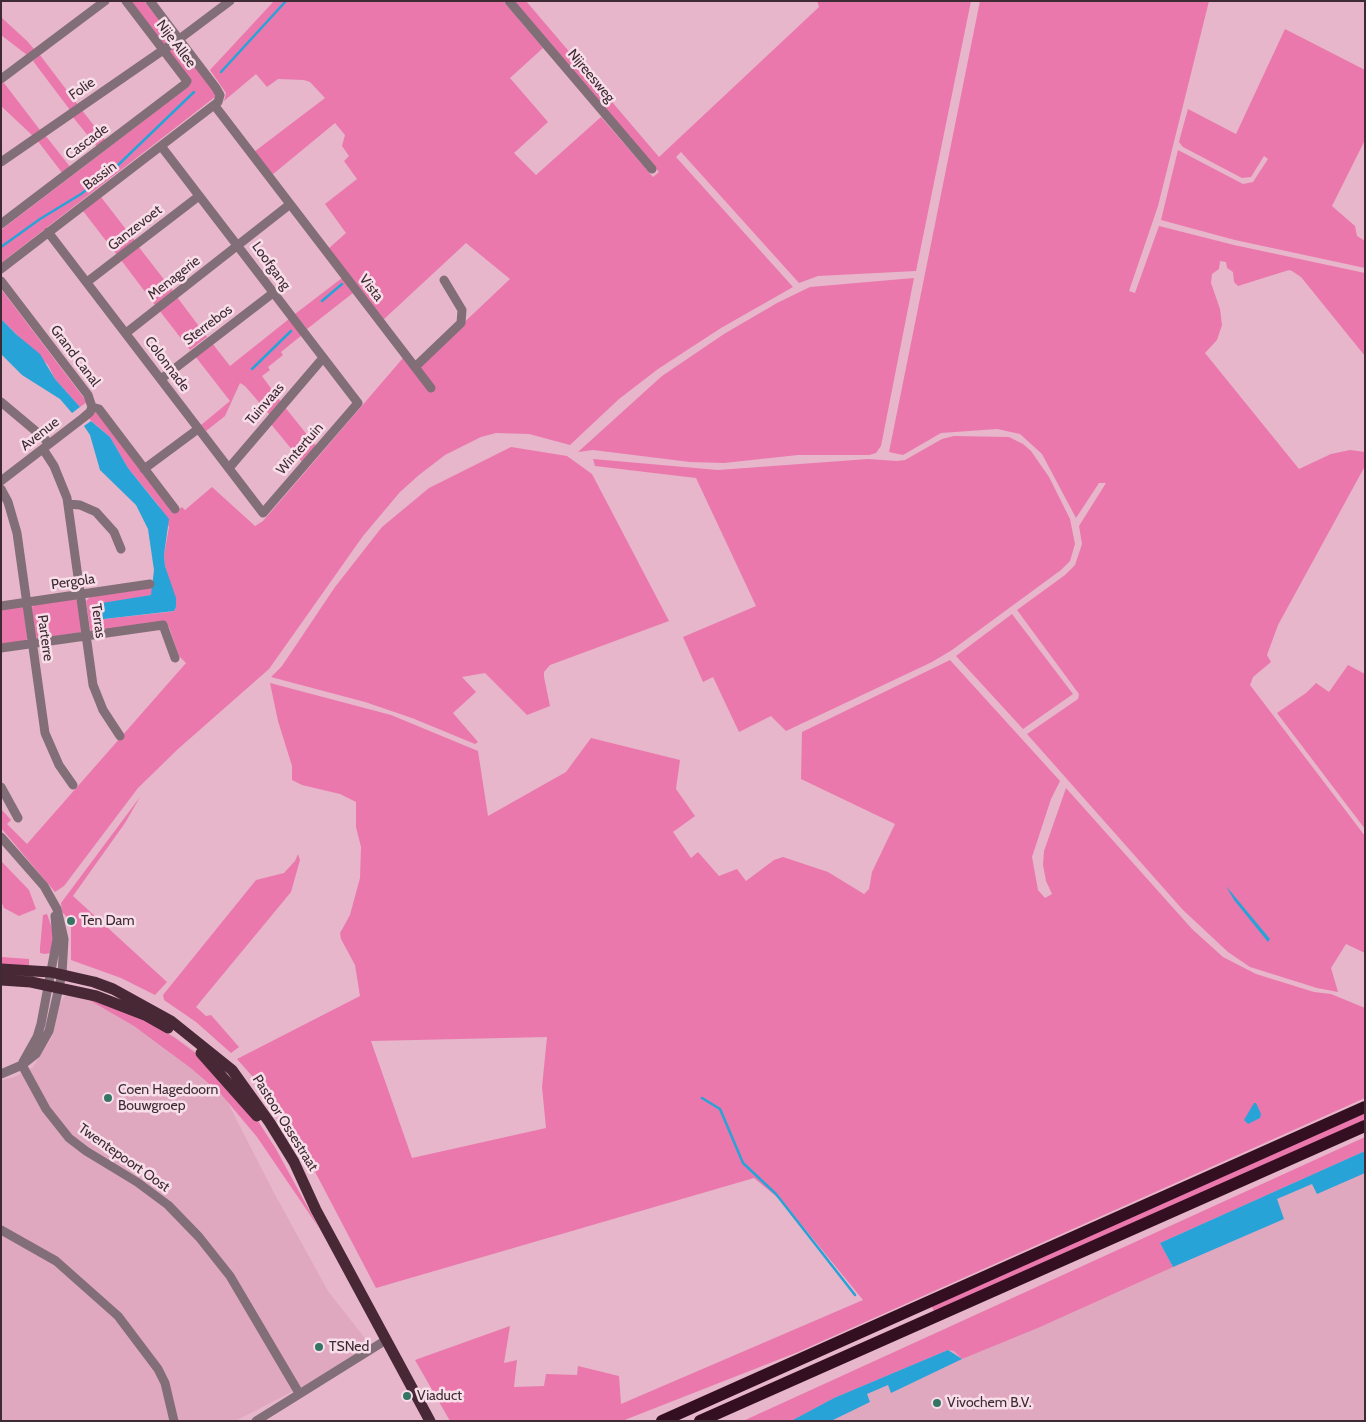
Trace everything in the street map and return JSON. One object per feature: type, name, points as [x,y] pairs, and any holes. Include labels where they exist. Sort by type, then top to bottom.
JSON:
[{"type":"highway","points":[[662,1421],[1365,1107]]},
{"type":"highway","points":[[700,1421],[1365,1126]]},
{"type":"main road","name":"Pastoor Ossestraat","points":[[1,969],[56,973],[104,986],[149,1007],[171,1021],[232,1070],[281,1140],[304,1181],[316,1210]]},
{"type":"main road","name":"Pastoor Ossestraat","points":[[1,980],[53,986],[96,996],[145,1015],[183,1038],[199,1051],[251,1108],[316,1210],[430,1421]]},
{"type":"street","points":[[1,80],[105,1]]},
{"type":"street","name":"Nije Allee","points":[[126,1],[187,81]]},
{"type":"street","name":"Nije Allee","points":[[150,1],[218,92],[220,99],[215,106]]},
{"type":"street","name":"Nije Allee","points":[[179,40],[230,1]]},
{"type":"street","name":"Nijreesweg","points":[[509,1],[652,169]]},
{"type":"street","name":"Folie","points":[[1,162],[179,40]]},
{"type":"street","name":"Cascade","points":[[1,224],[178,90],[187,81]]},
{"type":"street","name":"Bassin","points":[[1,269],[215,106]]},
{"type":"street","name":"Vista","points":[[215,106],[431,388]]},
{"type":"street","name":"Loofgang","points":[[161,146],[358,403]]},
{"type":"street","name":"Ganzevoet","points":[[87,282],[199,196]]},
{"type":"street","points":[[238,245],[290,205]]},
{"type":"street","name":"Colonnade","points":[[48,232],[263,513]]},
{"type":"street","name":"Menagerie","points":[[126,332],[238,245]]},
{"type":"street","points":[[415,367],[461,323],[462,310],[444,280]]},
{"type":"street","name":"Grand Canal","points":[[1,281],[88,395],[92,407],[99,409],[175,509]]},
{"type":"street","name":"Sterrebos","points":[[161,379],[273,293]]},
{"type":"street","name":"Tuinvaas","points":[[229,468],[323,358]]},
{"type":"street","name":"Terras","points":[[1,402],[44,438],[68,504],[93,685],[103,710],[120,736]]},
{"type":"street","name":"Wintertuin","points":[[263,513],[358,403]]},
{"type":"street","name":"Avenue","points":[[1,481],[90,412],[92,407]]},
{"type":"street","points":[[144,469],[198,429]]},
{"type":"street","name":"Parterre","points":[[1,489],[8,502],[17,532],[46,733],[59,765],[73,786]]},
{"type":"street","points":[[68,504],[80,504],[96,512],[114,532],[121,549]]},
{"type":"street","name":"Pergola","points":[[1,606],[150,584]]},
{"type":"street","points":[[1,648],[163,625],[175,658]]},
{"type":"street","points":[[1,787],[18,818]]},
{"type":"street","points":[[1,837],[44,886],[57,909],[64,939],[53,986],[37,1037],[22,1065],[1,1074]]},
{"type":"street","name":"Twentepoort Oost","points":[[22,1065],[41,1102],[70,1138],[86,1151],[137,1182],[168,1205],[218,1260],[299,1393]]},
{"type":"street","points":[[1,1230],[56,1261],[118,1316],[158,1368],[165,1384],[174,1421]]},
{"type":"street","points":[[256,1421],[386,1340]]},
{"type":"shaded area","points":[[131,1],[144,1],[174,39],[165,45]]},
{"type":"shaded area","points":[[274,1],[503,1],[543,48],[510,78],[548,122],[514,153],[536,175],[601,117],[653,177],[659,172],[512,1],[526,1],[659,157],[819,7],[817,1],[971,1],[916,271],[818,276],[799,283],[681,152],[676,157],[793,287],[721,328],[658,369],[619,399],[570,445],[529,434],[496,433],[481,437],[445,455],[419,475],[400,492],[363,536],[269,669],[178,749],[138,788],[64,886],[55,892],[1,828],[1,809],[11,820],[7,824],[27,844],[186,663],[179,656],[169,627],[165,623],[92,631],[90,629],[86,601],[91,596],[154,587],[151,595],[92,607],[95,620],[168,612],[174,611],[176,607],[164,555],[169,527],[159,506],[128,468],[110,437],[88,418],[96,412],[174,513],[182,507],[185,510],[212,487],[255,526],[263,521],[403,358],[418,366],[510,279],[466,243],[383,320],[328,249],[346,233],[325,204],[357,179],[344,161],[349,156],[342,146],[345,135],[335,123],[272,175],[254,152],[325,98],[310,82],[278,79],[267,87],[256,74],[224,101],[226,93],[210,70]]},
{"type":"shaded area","points":[[980,1],[1209,1],[1158,206],[1129,291],[1135,293],[1159,226],[1234,245],[1365,273],[1365,356],[1301,277],[1292,271],[1289,270],[1238,286],[1234,282],[1233,272],[1227,268],[1226,262],[1220,261],[1219,269],[1212,274],[1211,283],[1220,309],[1222,325],[1217,340],[1205,353],[1299,469],[1331,454],[1350,450],[1365,452],[1365,466],[1278,625],[1267,655],[1271,662],[1253,677],[1250,685],[1365,836],[1365,953],[1346,944],[1331,968],[1338,992],[1317,988],[1250,967],[1228,952],[1183,910],[1027,734],[1078,699],[1079,694],[1017,610],[1065,575],[1075,565],[1082,544],[1079,526],[1106,483],[1099,483],[1076,518],[1042,454],[1020,434],[997,429],[941,433],[903,455],[889,452]]},
{"type":"shaded area","points":[[1,17],[34,49],[27,55],[1,35]]},
{"type":"shaded area","points":[[1285,29],[1365,70],[1365,140],[1332,206],[1355,226],[1357,236],[1365,241],[1365,268],[1235,240],[1161,220],[1178,150],[1243,184],[1253,182],[1268,159],[1264,156],[1251,177],[1242,178],[1183,147],[1179,142],[1188,109],[1236,134]]},
{"type":"shaded area","points":[[177,43],[216,94],[215,97],[1,263],[1,230],[188,87],[167,51]]},
{"type":"shaded area","points":[[40,55],[78,105],[70,110],[33,61]]},
{"type":"shaded area","points":[[4,83],[40,130],[33,136],[1,106],[1,84]]},
{"type":"shaded area","points":[[81,109],[106,141],[98,148],[72,116]]},
{"type":"shaded area","points":[[45,135],[71,168],[63,174],[37,140]]},
{"type":"shaded area","points":[[101,197],[135,241],[117,255],[83,211]]},
{"type":"shaded area","points":[[138,246],[173,291],[155,305],[121,260]]},
{"type":"shaded area","points":[[342,278],[353,293],[307,329],[295,314]]},
{"type":"shaded area","points":[[914,278],[881,446],[876,453],[869,455],[798,455],[724,463],[690,462],[593,450],[578,452],[662,376],[724,334],[777,303],[810,287]]},
{"type":"shaded area","points":[[1,289],[87,402],[80,407],[55,379],[48,365],[1,319]]},
{"type":"shaded area","points":[[177,297],[207,337],[190,350],[159,310]]},
{"type":"shaded area","points":[[289,319],[302,335],[281,352],[283,355],[268,367],[270,370],[262,376],[281,402],[270,415],[245,386],[240,383],[225,416],[206,431],[201,425],[230,401],[195,356],[212,343],[230,366]]},
{"type":"shaded area","points":[[284,406],[317,447],[303,463],[270,423]]},
{"type":"shaded area","points":[[954,436],[1009,437],[1023,444],[1031,451],[1049,477],[1070,519],[1075,544],[1070,561],[1061,570],[952,650],[932,662],[786,731],[771,716],[739,732],[713,677],[703,682],[683,637],[756,606],[696,478],[595,466],[593,459],[718,470],[868,459],[897,461],[905,460],[942,439]]},
{"type":"shaded area","points":[[511,447],[567,456],[592,474],[669,621],[550,665],[544,672],[544,677],[550,706],[527,715],[485,673],[462,677],[476,692],[453,713],[478,742],[475,744],[412,718],[365,702],[271,677],[282,666],[335,587],[382,527],[429,488]]},
{"type":"shaded area","points":[[74,598],[78,600],[82,632],[38,639],[34,636],[32,607],[35,604]]},
{"type":"shaded area","points":[[22,606],[28,638],[1,645],[1,609]]},
{"type":"shaded area","points":[[1012,614],[1073,694],[1023,729],[956,656]]},
{"type":"shaded area","points":[[950,660],[1060,781],[1051,799],[1032,857],[1038,890],[1045,898],[1052,894],[1046,881],[1043,865],[1044,851],[1066,788],[1192,929],[1223,957],[1256,974],[1314,992],[1331,994],[1365,1008],[1365,1098],[798,1352],[622,1421],[450,1421],[415,1360],[510,1326],[504,1363],[517,1360],[514,1387],[544,1386],[546,1374],[577,1375],[578,1366],[619,1376],[621,1404],[863,1300],[783,1202],[754,1178],[376,1288],[290,1124],[275,1102],[237,1059],[360,996],[355,965],[341,939],[340,933],[350,915],[360,878],[361,847],[356,827],[356,802],[340,794],[302,785],[292,780],[292,766],[278,721],[270,683],[391,715],[478,751],[488,816],[566,772],[591,738],[680,760],[676,789],[695,816],[673,832],[691,858],[698,852],[719,876],[737,869],[746,881],[774,860],[783,857],[828,872],[864,894],[869,889],[872,872],[895,824],[801,779],[802,732]],"holes":[[[547,1037],[542,1087],[546,1128],[412,1158],[371,1041]]]},
{"type":"shaded area","points":[[1348,665],[1365,674],[1365,829],[1277,713],[1306,693],[1316,683],[1329,692]]},
{"type":"shaded area","points":[[140,797],[125,823],[73,896],[167,982],[155,995],[121,978],[71,960],[71,921],[62,912],[61,903]]},
{"type":"shaded area","points":[[298,854],[300,860],[291,892],[196,1007],[206,1016],[211,1015],[239,1047],[231,1053],[196,1022],[164,1000],[163,995],[256,880],[284,873],[295,861]]},
{"type":"shaded area","points":[[1,861],[29,890],[36,909],[19,916],[4,908],[1,901]]},
{"type":"shaded area","points":[[47,914],[54,934],[50,953],[45,954],[40,953],[40,948],[43,915]]},
{"type":"shaded area","points":[[1,957],[29,959],[29,967],[1,966]]},
{"type":"shaded area","points":[[72,994],[159,1026],[211,1062],[226,1099],[273,1191],[328,1291],[374,1350],[235,1421],[1,1421],[1,1080],[15,1077],[33,1067],[52,1037],[58,1006],[65,996]]},
{"type":"shaded area","points":[[84,997],[121,1009],[151,1024],[175,1038],[209,1063],[256,1118],[276,1149],[319,1228],[257,1137],[221,1094],[192,1069],[134,1026]]},
{"type":"shaded area","points":[[1365,1111],[1365,1123],[936,1315],[931,1305]]},
{"type":"shaded area","points":[[1365,1137],[1365,1151],[1160,1243],[1173,1267],[1040,1327],[962,1359],[954,1351],[948,1350],[834,1398],[791,1421],[743,1421]]},
{"type":"shaded area","points":[[1365,1147],[1365,1421],[780,1421]]},
{"type":"water","points":[[1,319],[40,354],[55,379],[80,407],[72,413],[60,399],[22,375],[1,354]]},
{"type":"water","points":[[91,421],[110,437],[128,468],[169,519],[164,555],[165,566],[176,598],[174,611],[95,620],[92,607],[96,604],[151,595],[154,570],[148,529],[136,505],[100,470],[90,435],[84,426]]},
{"type":"water","points":[[1226,886],[1270,939],[1268,942],[1234,900]]},
{"type":"water","points":[[1254,1103],[1256,1103],[1261,1114],[1260,1118],[1248,1124],[1244,1120]]},
{"type":"water","points":[[1365,1151],[1365,1173],[1317,1194],[1312,1184],[1277,1199],[1284,1219],[1173,1267],[1160,1243]]},
{"type":"water","points":[[948,1350],[962,1359],[891,1393],[888,1385],[867,1394],[870,1402],[831,1421],[791,1421],[834,1398]]},
{"type":"waterway","points":[[221,72],[286,1]]},
{"type":"waterway","points":[[1,247],[40,219],[81,194],[116,167],[194,92]]},
{"type":"waterway","points":[[322,301],[342,284]]},
{"type":"waterway","points":[[252,369],[291,331]]},
{"type":"waterway","points":[[702,1098],[720,1109],[743,1163],[776,1194],[855,1295]]},
{"type":"place","name":"Ten Dam","points":[[71,921]]},
{"type":"place","name":"Coen Hagedoorn Bouwgroep","points":[[108,1098]]},
{"type":"place","name":"TSNed","points":[[319,1347]]},
{"type":"place","name":"Viaduct","points":[[407,1396]]},
{"type":"place","name":"Vivochem B.V.","points":[[937,1403]]}]
